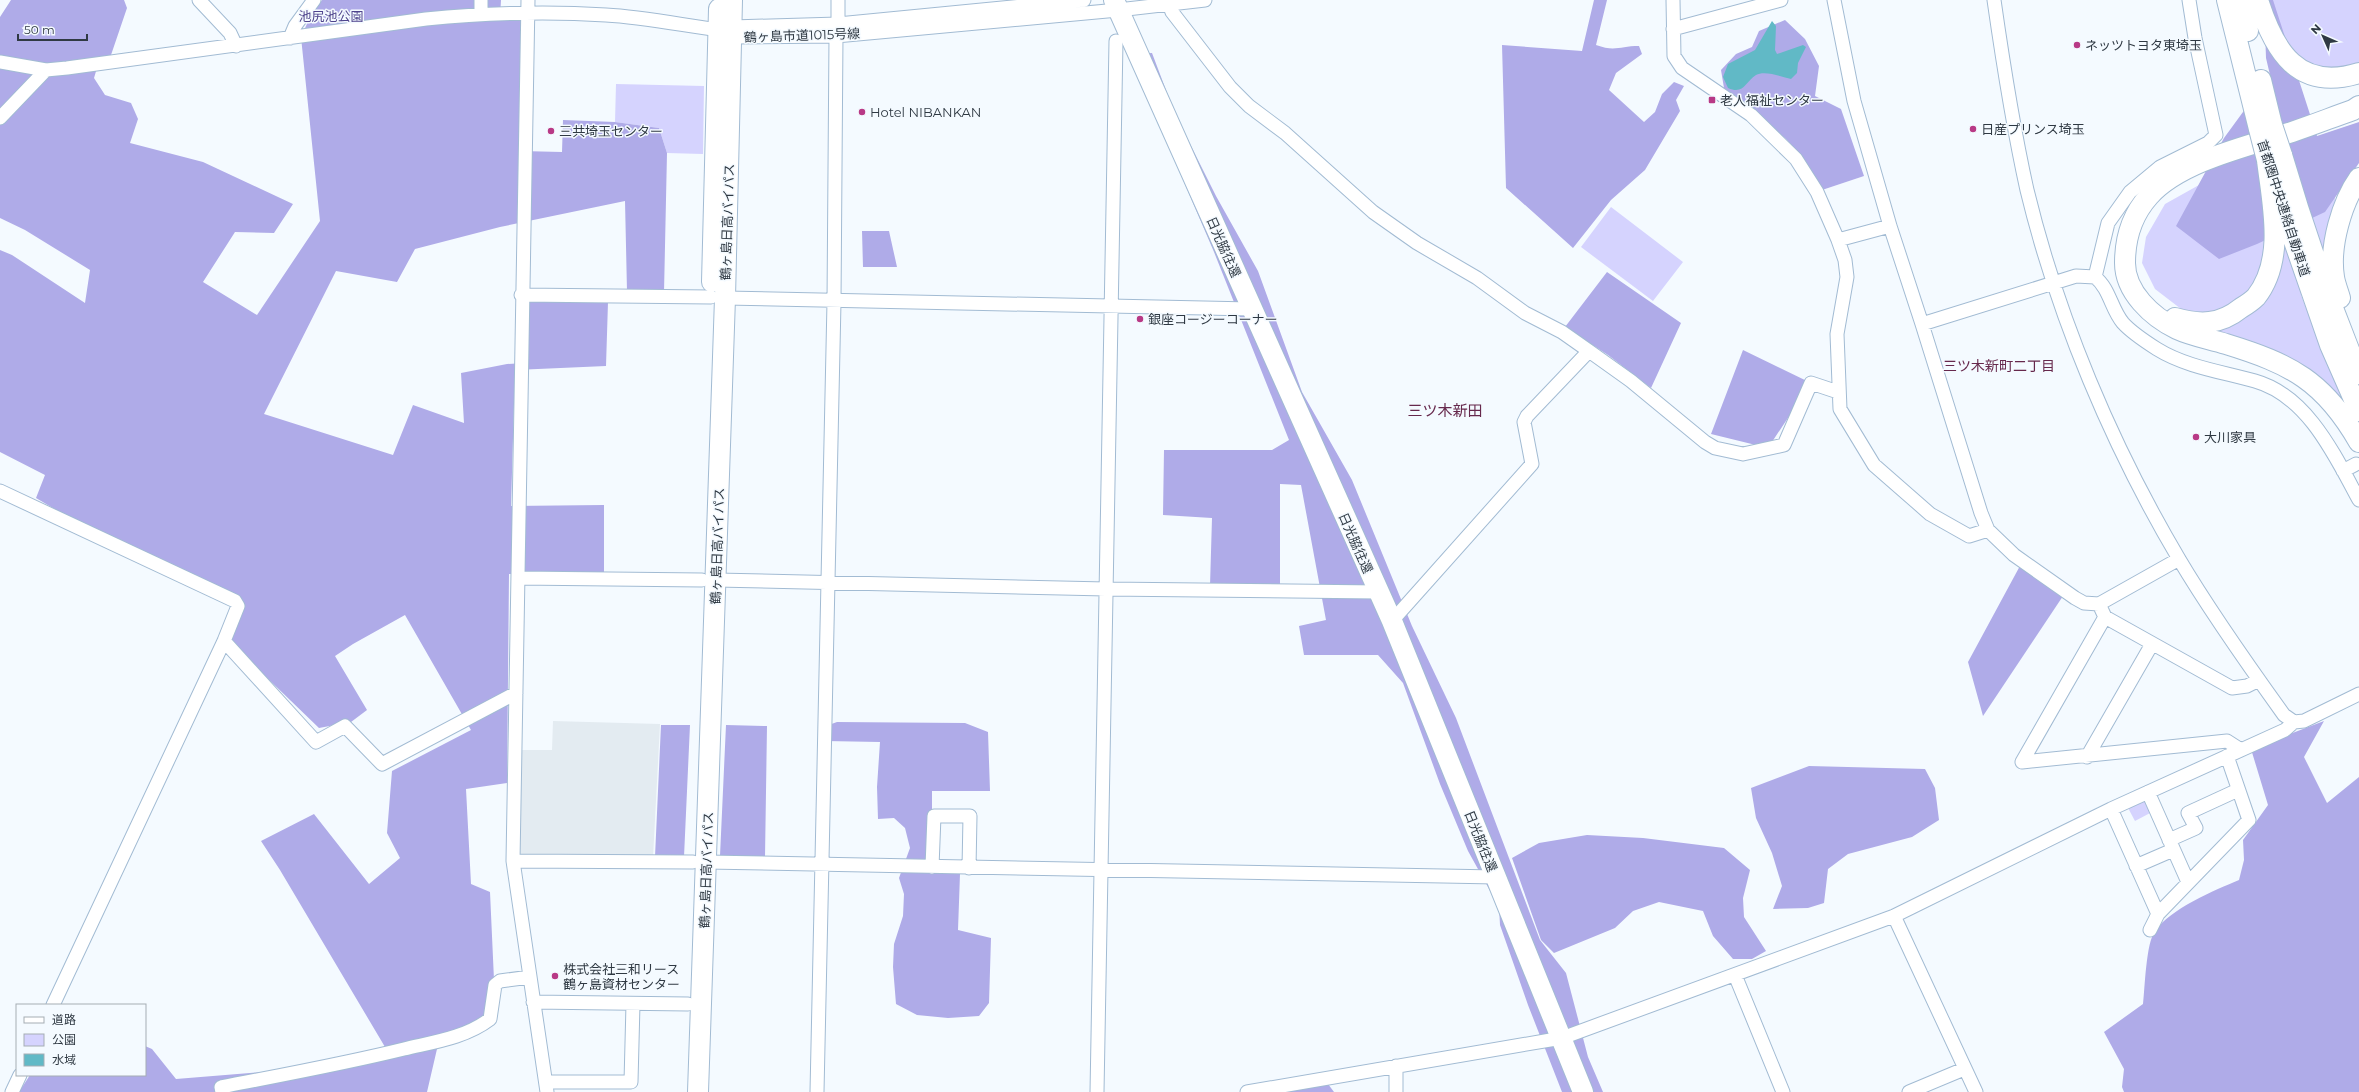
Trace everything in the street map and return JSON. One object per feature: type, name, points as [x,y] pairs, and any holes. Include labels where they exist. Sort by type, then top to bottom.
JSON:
[{"type":"highway","name":"鶴ヶ島日高バイパス","points":[[719,0],[727,31]]},
{"type":"highway","name":"鶴ヶ島日高バイパス","points":[[698,1092],[700,862],[727,31],[732,0]]},
{"type":"highway","name":"首都圏中央連絡自動車道","points":[[2227,0],[2330,345],[2359,410]]},
{"type":"highway","name":"首都圏中央連絡自動車道","points":[[2241,0],[2266,127]]},
{"type":"highway","points":[[2258,0],[2271,38],[2285,58],[2304,72],[2324,78],[2343,78],[2359,73]]},
{"type":"highway","name":"日光脇往還","points":[[1116,5],[1392,621],[1583,1092]]},
{"type":"highway","points":[[2359,106],[2353,110],[2301,129],[2202,163],[2171,177],[2149,196],[2135,216],[2125,243],[2125,272],[2137,297],[2156,317],[2192,335],[2269,357],[2307,377],[2336,406],[2359,442]]},
{"type":"highway","points":[[2274,157],[2275,223],[2273,252],[2266,278],[2256,297],[2236,312],[2217,321],[2196,324],[2173,317],[2157,306],[2144,290],[2134,266],[2133,242],[2146,213],[2161,197],[2184,180],[2232,159],[2337,125],[2359,115]]},
{"type":"highway","name":"首都圏中央連絡自動車道","points":[[2274,157],[2308,241],[2335,317],[2359,374]]},
{"type":"highway","points":[[2359,178],[2351,189],[2335,234],[2334,276],[2359,366]]},
{"type":"highway","name":"鶴ヶ島日高バイパス","points":[[686,1092],[688,1004],[700,862]]},
{"type":"street","points":[[199,0],[230,32],[236,46]]},
{"type":"street","points":[[290,38],[295,26],[314,0]]},
{"type":"street","points":[[481,0],[481,14]]},
{"type":"street","points":[[816,1092],[834,302],[838,0]]},
{"type":"street","name":"鶴ヶ島市道1015号線","points":[[837,30],[1084,0]]},
{"type":"street","name":"鶴ヶ島市道1015号線","points":[[0,62],[46,70],[236,46],[426,19],[481,14],[528,6],[727,31],[837,30],[1116,5],[1169,4],[1205,0]]},
{"type":"street","points":[[1673,0],[1672,29],[1674,56],[1682,68],[1751,115],[1783,146],[1810,179],[1838,240],[1845,260],[1847,277],[1837,334],[1838,392],[1840,409],[1878,469],[1912,500],[1948,525],[1969,536],[1988,530]]},
{"type":"street","points":[[1672,29],[1781,0]]},
{"type":"street","points":[[1834,0],[1854,101],[1890,226],[1981,513],[1988,530],[2014,555],[2084,603],[2099,604],[2179,559]]},
{"type":"street","points":[[1994,0],[2007,87],[2027,190],[2054,282],[2087,372],[2128,464],[2179,559],[2259,680],[2284,715],[2294,722]]},
{"type":"street","points":[[2095,277],[2108,223],[2130,192],[2160,167],[2208,143],[2216,135],[2195,38],[2189,0]]},
{"type":"street","points":[[1169,4],[1172,12],[1230,86],[1249,106],[1285,133],[1373,212],[1417,243],[1477,278],[1525,313],[1562,332],[1631,381],[1705,442],[1728,452],[1743,454],[1784,445],[1811,383],[1838,392]]},
{"type":"street","points":[[528,6],[521,295],[513,861],[547,1087],[631,1087],[633,1004]]},
{"type":"street","points":[[1097,1092],[1116,41]]},
{"type":"street","points":[[0,118],[46,70]]},
{"type":"street","points":[[1838,240],[1890,226]]},
{"type":"street","points":[[1922,324],[2076,276],[2095,277],[2102,283],[2123,323],[2158,350],[2177,359],[2258,382],[2291,401],[2301,409],[2316,428],[2359,500]]},
{"type":"street","points":[[521,295],[1251,309]]},
{"type":"street","points":[[1392,621],[1532,464],[1524,422],[1527,416],[1589,351]]},
{"type":"street","points":[[2343,471],[2356,464]]},
{"type":"street","points":[[0,492],[235,601],[238,606],[238,611],[53,1004]]},
{"type":"street","points":[[518,578],[709,580],[1106,589],[1379,592]]},
{"type":"street","points":[[2099,604],[2105,617],[2232,688],[2247,686],[2259,680]]},
{"type":"street","points":[[2105,617],[2022,762],[2087,757],[2227,741],[2241,750]]},
{"type":"street","points":[[224,641],[316,742],[345,726],[382,764],[516,693]]},
{"type":"street","points":[[2087,757],[2152,644]]},
{"type":"street","points":[[1247,1092],[1562,1038],[1894,916],[2111,809],[2285,730],[2294,722],[2304,721],[2359,694]]},
{"type":"street","points":[[2150,930],[2158,914],[2249,820],[2227,756]]},
{"type":"street","points":[[2136,866],[2196,828],[2188,813],[2238,790]]},
{"type":"street","points":[[2148,792],[2188,882]]},
{"type":"street","points":[[2111,809],[2158,914]]},
{"type":"street","points":[[932,867],[934,816],[970,816],[969,868]]},
{"type":"street","points":[[513,861],[700,862],[821,866],[1496,877]]},
{"type":"street","points":[[1894,916],[1976,1092]]},
{"type":"street","points":[[1734,975],[1782,1092]]},
{"type":"street","points":[[222,1092],[221,1087],[367,1058],[460,1036],[479,1027],[490,1019],[494,985],[500,981],[530,977]]},
{"type":"street","points":[[533,1002],[688,1004]]},
{"type":"street","points":[[1396,1066],[1396,1092]]},
{"type":"street","points":[[1909,1092],[1964,1069]]},
{"type":"street","points":[[12,1092],[20,1076]]},
{"type":"shaded area","points":[[553,721],[660,724],[653,858],[518,857],[519,750],[552,750]]},
{"type":"green space","name":"池尻池公園","points":[[11,0],[124,0],[127,8],[111,55],[100,58],[94,78],[105,95],[131,103],[138,119],[130,143],[203,162],[293,204],[274,233],[235,232],[203,282],[257,315],[320,221],[301,37],[311,15],[322,0],[501,0],[500,18],[518,19],[522,22],[521,151],[562,152],[563,120],[615,122],[659,128],[667,153],[664,293],[627,291],[625,201],[500,227],[415,249],[397,282],[336,271],[264,414],[393,455],[413,405],[464,423],[461,373],[507,364],[525,363],[527,299],[608,302],[606,366],[515,370],[511,506],[604,505],[604,575],[509,574],[507,783],[466,789],[471,884],[490,892],[494,980],[485,1017],[457,1030],[437,1049],[427,1092],[19,1092],[29,1076],[146,1076],[146,1046],[152,1049],[176,1079],[276,1071],[385,1047],[280,870],[261,841],[314,814],[369,884],[400,858],[387,833],[392,771],[471,730],[405,615],[353,644],[335,656],[367,710],[351,722],[319,728],[228,640],[243,603],[85,527],[36,498],[45,475],[0,452],[0,250],[12,255],[85,303],[90,270],[25,230],[0,218],[0,17]]},
{"type":"green space","points":[[1594,0],[1607,0],[1596,45],[1608,48],[1639,46],[1642,54],[1616,73],[1609,90],[1644,122],[1655,112],[1662,94],[1674,82],[1684,86],[1676,100],[1680,111],[1645,170],[1611,200],[1573,248],[1506,188],[1502,45],[1582,51]]},
{"type":"green space","points":[[2264,0],[2359,0],[2359,66],[2322,70],[2296,58]]},
{"type":"green space","points":[[2264,0],[2273,0],[2317,136],[2359,122],[2359,163],[2325,212],[2257,244],[2219,259],[2176,226],[2224,138],[2270,75],[2266,58]]},
{"type":"green space","points":[[1785,20],[1805,39],[1819,66],[1815,96],[1841,109],[1864,176],[1822,190],[1801,156],[1786,139],[1724,88],[1721,70],[1736,54],[1752,47],[1759,31]]},
{"type":"green space","points":[[1152,53],[1175,114],[1216,196],[1258,271],[1302,392],[1352,480],[1412,626],[1456,718],[1540,940],[1566,973],[1588,1057],[1603,1092],[1562,1092],[1528,1005],[1500,925],[1499,907],[1468,851],[1440,784],[1403,683],[1378,655],[1304,655],[1299,626],[1326,620],[1301,485],[1280,484],[1280,588],[1210,586],[1212,518],[1163,515],[1164,450],[1272,450],[1289,440],[1214,252],[1129,54]]},
{"type":"green space","points":[[616,84],[704,86],[703,154],[667,153],[659,128],[615,122]]},
{"type":"green space","points":[[2199,185],[2333,187],[2336,204],[2327,252],[2301,295],[2343,402],[2215,335],[2155,289],[2142,263],[2146,237],[2165,204]]},
{"type":"green space","points":[[1611,207],[1683,262],[1653,301],[1581,247]]},
{"type":"green space","points":[[862,231],[889,231],[897,267],[863,267]]},
{"type":"green space","points":[[1607,272],[1681,323],[1651,388],[1608,355],[1565,327]]},
{"type":"green space","points":[[1743,350],[1811,383],[1768,448],[1711,434]]},
{"type":"green space","points":[[2021,564],[2063,596],[1983,716],[1968,662]]},
{"type":"green space","points":[[2324,721],[2304,757],[2327,803],[2359,777],[2359,1092],[2124,1092],[2122,1087],[2124,1069],[2104,1032],[2143,1004],[2146,966],[2150,945],[2155,931],[2162,923],[2171,915],[2194,901],[2239,880],[2244,860],[2243,840],[2268,805],[2251,749]]},
{"type":"green space","points":[[837,722],[965,723],[988,732],[990,791],[932,791],[932,872],[960,874],[958,930],[991,938],[989,1003],[979,1016],[948,1018],[917,1015],[896,1004],[893,967],[894,944],[903,916],[904,894],[899,878],[910,848],[905,828],[894,818],[878,819],[877,787],[880,742],[825,741],[826,726]]},
{"type":"green space","points":[[661,725],[690,725],[684,857],[655,857]]},
{"type":"green space","points":[[726,725],[767,726],[765,857],[720,856]]},
{"type":"green space","points":[[1809,766],[1925,769],[1935,788],[1939,820],[1912,837],[1848,854],[1828,869],[1824,903],[1808,908],[1773,909],[1782,886],[1772,853],[1756,818],[1751,788]]},
{"type":"green space","points":[[2147,800],[2152,812],[2135,821],[2127,806]]},
{"type":"green space","points":[[1587,835],[1643,838],[1724,848],[1750,870],[1743,898],[1744,917],[1766,951],[1752,959],[1733,959],[1713,936],[1703,911],[1659,902],[1633,911],[1615,928],[1554,953],[1541,940],[1512,858],[1539,843]]},
{"type":"green space","points":[[1328,1084],[1334,1092],[1261,1092]]},
{"type":"water","points":[[1772,21],[1776,26],[1775,50],[1777,54],[1803,45],[1806,47],[1798,63],[1797,73],[1791,79],[1764,73],[1756,75],[1741,89],[1733,90],[1728,88],[1723,77],[1728,64],[1755,50]]},
{"type":"place","name":"ネッツトヨタ東埼玉","points":[[2077,45]]},
{"type":"place","name":"老人福祉センター","points":[[1712,100]]},
{"type":"place","name":"Hotel NIBANKAN","points":[[862,112]]},
{"type":"place","name":"日産プリンス埼玉","points":[[1973,129]]},
{"type":"place","name":"三共埼玉センター","points":[[551,131]]},
{"type":"place","name":"銀座コージーコーナー","points":[[1140,319]]},
{"type":"place","name":"大川家具","points":[[2196,437]]},
{"type":"place","name":"株式会社三和リース 鶴ヶ島資材センター","points":[[555,976]]},
{"type":"district","name":"三ツ木新町二丁目","points":[[1999,366]]},
{"type":"district","name":"三ツ木新田","points":[[1445,411]]}]
